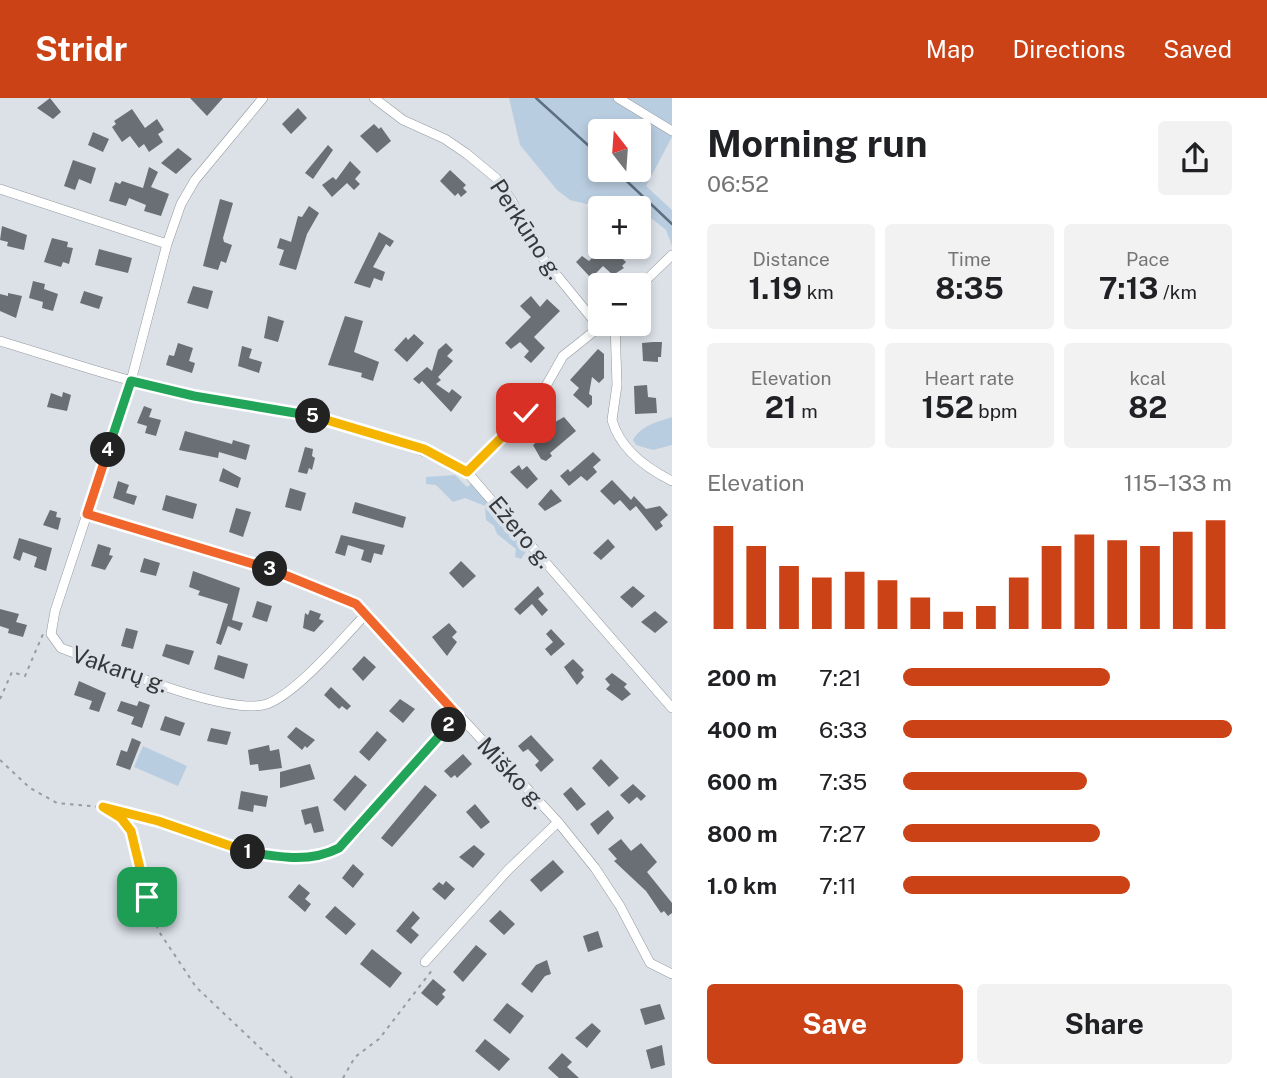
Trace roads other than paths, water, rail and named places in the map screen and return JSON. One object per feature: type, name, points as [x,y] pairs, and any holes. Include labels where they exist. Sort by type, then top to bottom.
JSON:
[{"type":"street","name":"Vakarų g.","points":[[263,98],[187,192],[167,244],[131,381],[51,629],[53,640],[61,648],[197,695],[254,706],[278,698],[314,668],[366,614]]},
{"type":"street","name":"Perkūno g.","points":[[374,98],[403,120],[445,139],[496,178],[512,201],[537,251],[588,310]]},
{"type":"street","points":[[618,98],[672,131]]},
{"type":"street","points":[[0,189],[167,244]]},
{"type":"street","points":[[651,275],[672,255]]},
{"type":"street","points":[[467,472],[538,400],[564,356],[589,336]]},
{"type":"street","points":[[616,336],[617,370],[612,415],[614,428],[628,449],[646,466],[672,481]]},
{"type":"street","name":"Ežero g.","points":[[0,341],[131,381],[342,423],[424,449],[467,472],[672,708]]},
{"type":"street","name":"Miško g.","points":[[87,514],[246,559],[347,598],[366,614],[558,822],[620,906],[650,963],[672,974]]},
{"type":"street","points":[[158,821],[248,852],[303,858],[328,853],[357,830],[436,736],[458,716]]},
{"type":"street","points":[[429,965],[508,870],[558,822]]},
{"type":"waterway","points":[[536,98],[588,145]]},
{"type":"waterway","points":[[628,182],[672,224]]}]
